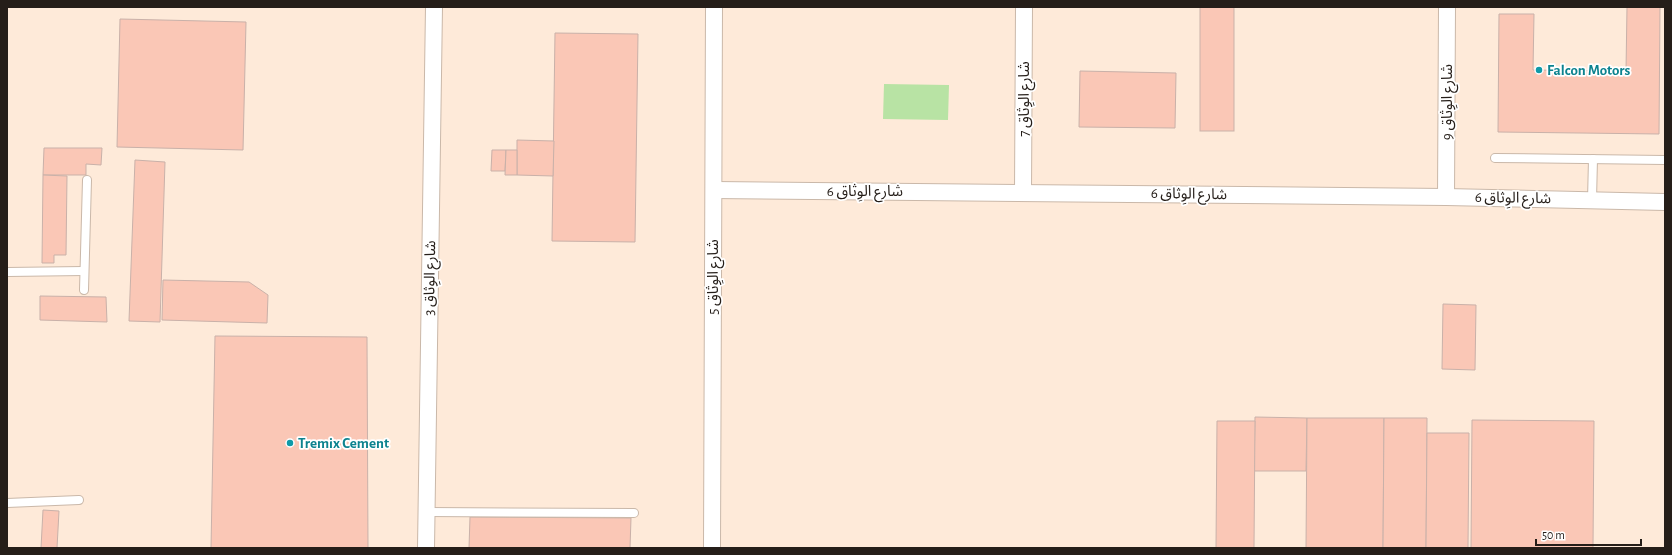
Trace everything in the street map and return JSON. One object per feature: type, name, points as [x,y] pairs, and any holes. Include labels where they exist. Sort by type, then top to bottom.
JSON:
[{"type":"street","name":"شارع الوِثاق 3","points":[[426,548],[434,7]]},
{"type":"street","name":"شارع الوِثاق 5","points":[[712,548],[714,7]]},
{"type":"street","name":"شارع الوِثاق 7","points":[[1023,192],[1024,7]]},
{"type":"street","name":"شارع الوِثاق 9","points":[[1446,197],[1447,7]]},
{"type":"street","name":"شارع الوِثاق 6","points":[[714,190],[1446,197],[1665,202]]},
{"type":"lane","points":[[1495,158],[1665,160]]},
{"type":"lane","points":[[1592,200],[1593,159]]},
{"type":"lane","points":[[84,290],[87,180]]},
{"type":"lane","points":[[7,272],[84,271]]},
{"type":"lane","points":[[7,503],[79,500]]},
{"type":"lane","points":[[427,512],[634,513]]},
{"type":"shaded area","points":[[7,7],[1665,7],[1665,548],[7,548]]},
{"type":"green space","points":[[884,84],[949,85],[948,120],[883,119]]},
{"type":"building","points":[[1200,7],[1234,7],[1234,131],[1200,131]]},
{"type":"building","name":"Falcon Motors","points":[[1627,7],[1660,7],[1659,134],[1498,132],[1499,14],[1534,14],[1533,70],[1626,71]]},
{"type":"building","points":[[120,19],[246,22],[243,150],[117,147]]},
{"type":"building","points":[[555,33],[638,34],[635,242],[552,241]]},
{"type":"building","points":[[1080,71],[1176,73],[1175,128],[1079,127]]},
{"type":"building","points":[[517,140],[554,141],[553,176],[517,175]]},
{"type":"building","points":[[44,148],[102,148],[101,165],[86,164],[86,175],[43,175]]},
{"type":"building","points":[[492,150],[506,150],[505,171],[491,171]]},
{"type":"building","points":[[506,150],[517,150],[517,175],[505,175]]},
{"type":"building","points":[[135,160],[165,162],[160,322],[129,321]]},
{"type":"building","points":[[43,175],[67,176],[66,255],[54,255],[54,263],[42,263]]},
{"type":"building","points":[[163,280],[249,282],[268,295],[267,323],[162,320]]},
{"type":"building","points":[[40,296],[106,297],[107,322],[40,320]]},
{"type":"building","points":[[1443,304],[1476,305],[1475,370],[1442,369]]},
{"type":"building","name":"Tremix Cement","points":[[215,336],[367,337],[368,548],[211,548]]},
{"type":"building","points":[[1255,417],[1307,418],[1306,471],[1254,471]]},
{"type":"building","points":[[1307,418],[1384,418],[1383,548],[1306,548]]},
{"type":"building","points":[[1384,418],[1427,418],[1426,548],[1383,548]]},
{"type":"building","points":[[1472,420],[1594,421],[1593,548],[1471,548]]},
{"type":"building","points":[[1217,421],[1255,421],[1254,548],[1216,548]]},
{"type":"building","points":[[1427,433],[1469,433],[1468,548],[1426,548]]},
{"type":"building","points":[[43,510],[59,511],[57,548],[41,548]]},
{"type":"building","points":[[470,517],[631,518],[630,548],[469,548]]},
{"type":"place","name":"Falcon Motors","points":[[1539,70]]},
{"type":"place","name":"Tremix Cement","points":[[290,443]]}]
